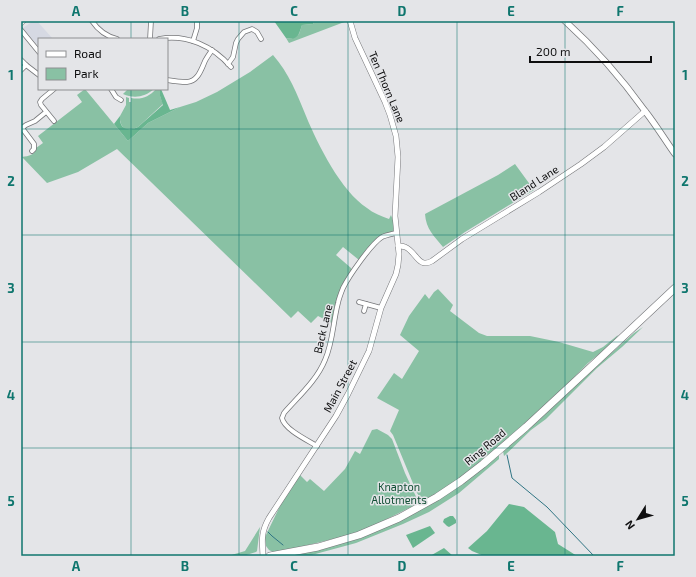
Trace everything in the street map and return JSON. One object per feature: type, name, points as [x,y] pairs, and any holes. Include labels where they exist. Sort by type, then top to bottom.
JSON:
[{"type":"highway","name":"Ring Road","points":[[270,556],[318,547],[359,535],[399,518],[437,497],[460,482],[526,427],[612,348],[674,288]]},
{"type":"main road","points":[[565,21],[603,59],[645,111],[675,154]]},
{"type":"street","points":[[92,21],[101,32],[114,38]]},
{"type":"street","points":[[150,38],[151,21]]},
{"type":"street","points":[[193,41],[197,28],[197,21]]},
{"type":"street","name":"Ten Thorn Lane","points":[[350,21],[355,38],[385,102],[395,130],[398,157],[394,211]]},
{"type":"street","points":[[168,38],[193,41],[218,54],[230,66],[236,43],[244,32],[252,27],[261,38]]},
{"type":"street","points":[[21,30],[38,51]]},
{"type":"street","points":[[168,80],[189,82],[195,78],[201,72],[212,50]]},
{"type":"street","points":[[21,60],[38,74]]},
{"type":"street","points":[[21,70],[26,65]]},
{"type":"street","points":[[53,90],[40,102],[54,121]]},
{"type":"street","points":[[112,90],[116,97],[121,100]]},
{"type":"street","name":"Bland Lane","points":[[398,246],[408,248],[421,262],[427,263],[435,259],[458,242],[527,200],[581,164],[604,147],[645,111]]},
{"type":"street","points":[[32,151],[34,149],[34,144],[21,127],[36,121],[46,112]]},
{"type":"street","name":"Main Street","points":[[263,556],[262,537],[264,528],[341,407],[365,360],[372,342],[381,308],[397,270],[399,260],[394,211]]},
{"type":"street","name":"Back Lane","points":[[317,446],[289,428],[282,422],[282,418],[284,413],[314,378],[324,361],[330,346],[338,303],[346,283],[365,256],[378,241],[384,236],[396,233]]},
{"type":"street","points":[[359,302],[381,308]]},
{"type":"street","points":[[364,311],[366,304]]},
{"type":"shaded area","points":[[33,21],[37,21],[52,38],[38,38],[38,46],[23,28]]},
{"type":"green space","points":[[274,21],[314,21],[313,24],[302,25],[296,38],[290,39],[286,38]]},
{"type":"green space","points":[[314,21],[347,21],[289,43],[286,38],[291,39],[299,34],[302,25],[313,24]]},
{"type":"green space","points":[[273,55],[288,76],[311,128],[339,179],[348,191],[369,210],[389,219],[391,215],[394,223],[393,231],[378,238],[359,260],[343,247],[336,255],[352,270],[341,289],[335,305],[332,323],[318,316],[311,323],[298,311],[291,318],[117,149],[78,172],[47,183],[22,157],[33,154],[36,148],[43,143],[38,136],[82,102],[77,95],[84,90],[86,90],[128,141],[148,123],[180,107],[196,102],[217,92],[250,72]]},
{"type":"green space","points":[[127,90],[153,90],[135,97],[123,94]]},
{"type":"green space","points":[[155,90],[160,90],[160,96],[163,104],[138,127],[127,130],[124,129],[121,124],[120,116],[126,105],[126,97],[129,98],[129,102],[131,102],[131,98],[138,99],[151,94]]},
{"type":"green space","points":[[160,90],[161,90],[170,110],[180,107],[148,123],[128,141],[114,124],[120,116],[122,127],[130,129],[138,127],[163,105]]},
{"type":"green space","points":[[515,164],[534,190],[443,247],[429,228],[425,214],[498,175]]},
{"type":"green space","points":[[438,289],[453,305],[450,311],[479,333],[487,336],[530,336],[559,342],[593,352],[603,347],[618,335],[614,342],[588,363],[557,395],[491,453],[462,477],[423,502],[417,493],[390,431],[399,410],[377,398],[394,373],[402,379],[419,351],[400,335],[409,316],[425,294],[429,299]]},
{"type":"green space","points":[[643,327],[597,368],[546,419],[531,430],[504,456],[503,451],[538,421],[608,356]]},
{"type":"green space","name":"Knapton Allotments","points":[[377,429],[392,439],[405,473],[419,503],[371,527],[345,536],[288,550],[273,552],[269,550],[266,546],[265,537],[281,504],[300,475],[307,482],[310,479],[324,491],[345,469],[355,451],[360,454],[372,430]]},
{"type":"green space","points":[[499,456],[499,459],[459,493],[429,512],[356,543],[308,556],[283,556],[406,518],[445,495]]},
{"type":"green space","points":[[509,504],[524,507],[555,532],[558,544],[577,556],[484,556],[468,548],[487,531]]},
{"type":"green space","points":[[453,516],[456,523],[449,527],[443,522],[444,519]]},
{"type":"green space","points":[[430,526],[435,533],[413,548],[406,535]]},
{"type":"green space","points":[[260,527],[256,552],[243,556],[228,556],[245,551]]},
{"type":"green space","points":[[444,548],[453,556],[430,556]]},
{"type":"waterway","points":[[507,455],[512,478],[547,507],[594,556]]},
{"type":"waterway","points":[[268,532],[283,545]]}]
